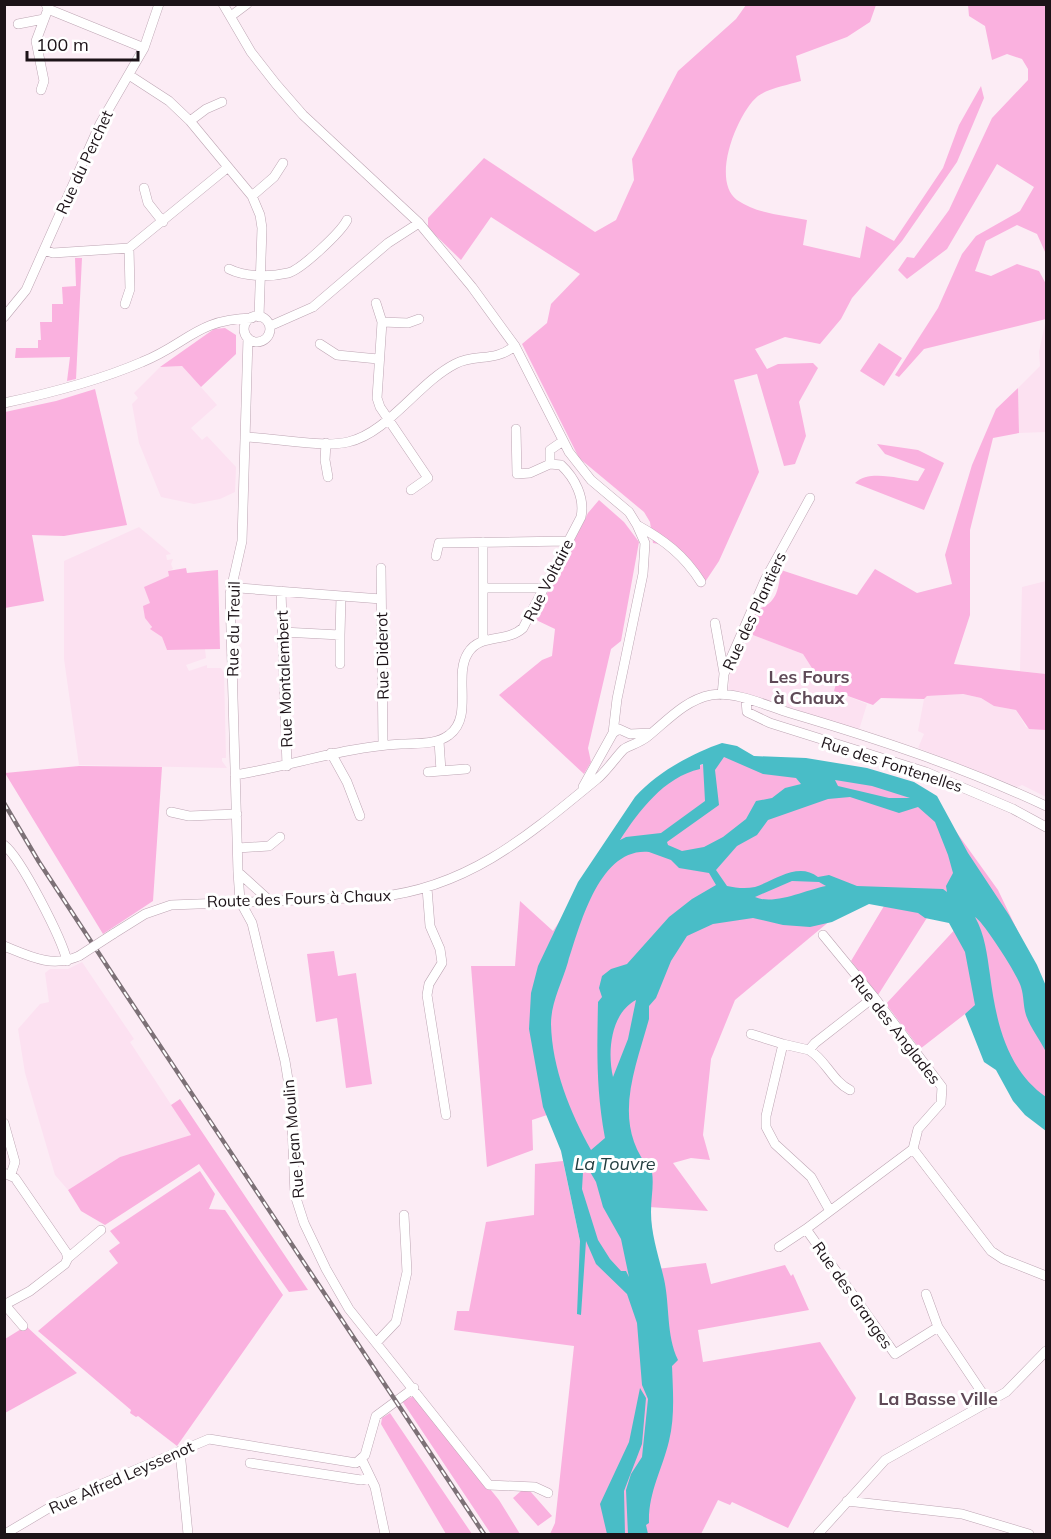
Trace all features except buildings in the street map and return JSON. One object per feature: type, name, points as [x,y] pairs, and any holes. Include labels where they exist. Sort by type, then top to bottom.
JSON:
[{"type":"street","name":"Rue du Perchet","points":[[4,317],[26,290],[100,124],[144,48],[159,4]]},
{"type":"street","points":[[223,4],[251,52],[303,115],[419,223],[472,286],[515,346],[563,441],[584,473],[628,512],[637,525],[645,543],[643,574],[617,699],[622,736]]},
{"type":"street","points":[[231,16],[247,4]]},
{"type":"street","points":[[41,90],[44,81],[36,41],[47,7],[144,48]]},
{"type":"street","points":[[18,24],[44,19]]},
{"type":"street","points":[[129,75],[169,101],[190,121],[252,196],[260,215],[262,228],[261,274],[255,317],[246,323],[247,334]]},
{"type":"street","points":[[190,121],[206,109],[222,102]]},
{"type":"street","points":[[252,196],[274,177],[283,164]]},
{"type":"street","points":[[44,250],[53,254],[129,248],[227,168]]},
{"type":"street","points":[[144,188],[148,203],[163,222]]},
{"type":"street","points":[[229,268],[241,275],[291,273],[342,230],[347,220]]},
{"type":"street","points":[[270,326],[313,307],[388,243],[419,223]]},
{"type":"street","points":[[125,304],[130,289],[129,248]]},
{"type":"street","points":[[376,303],[382,322],[377,398],[428,478],[411,490]]},
{"type":"street","points":[[4,403],[63,390],[143,362],[205,326],[219,321],[255,317],[266,320],[270,326],[269,334],[249,357]]},
{"type":"street","points":[[382,322],[408,323],[419,319]]},
{"type":"street","points":[[219,321],[236,325],[247,334],[262,341]]},
{"type":"street","name":"Rue du Treuil","points":[[240,901],[230,585],[242,540],[249,357],[247,334]]},
{"type":"street","points":[[320,344],[337,355],[378,359]]},
{"type":"street","points":[[246,437],[341,444],[363,437],[456,363],[502,356],[515,346]]},
{"type":"street","points":[[516,429],[517,474],[530,473],[550,464],[550,450],[563,441]]},
{"type":"street","points":[[326,443],[328,477]]},
{"type":"street","name":"Rue Voltaire","points":[[483,640],[516,634],[529,618],[581,517],[581,500],[566,470],[561,465],[550,464]]},
{"type":"street","name":"Rue des Plantiers","points":[[722,695],[724,674],[765,580],[810,498]]},
{"type":"street","points":[[637,525],[662,539],[681,555],[701,582]]},
{"type":"street","points":[[436,556],[438,543],[568,541]]},
{"type":"street","points":[[235,775],[287,766],[331,753],[383,745],[439,741],[450,735],[459,723],[464,664],[471,648],[483,640],[483,542]]},
{"type":"street","name":"Rue Diderot","points":[[381,568],[383,745]]},
{"type":"street","points":[[230,585],[381,599]]},
{"type":"street","points":[[483,588],[543,588]]},
{"type":"street","name":"Rue Montalembert","points":[[281,591],[287,766]]},
{"type":"street","points":[[340,664],[341,596]]},
{"type":"street","points":[[715,623],[724,674]]},
{"type":"street","points":[[283,632],[340,634]]},
{"type":"street","points":[[623,749],[613,745],[622,736],[651,733],[693,701],[722,695],[746,700],[927,755],[1047,806]]},
{"type":"street","name":"Rue des Fontenelles","points":[[746,700],[747,712],[770,723],[926,772],[1013,809],[1047,827]]},
{"type":"street","name":"Route des Fours à Chaux","points":[[4,946],[42,961],[67,961],[79,956],[146,914],[166,906],[240,901],[377,897],[427,888],[459,876],[491,860],[608,769],[623,749],[622,736]]},
{"type":"street","name":"Route des Fours à Chaux","points":[[581,790],[622,736]]},
{"type":"street","points":[[439,741],[441,771]]},
{"type":"street","points":[[331,753],[347,782],[360,816]]},
{"type":"street","points":[[428,772],[466,769]]},
{"type":"street","points":[[171,812],[189,816],[237,814]]},
{"type":"street","points":[[238,848],[269,846],[280,837]]},
{"type":"street","points":[[4,845],[40,901],[62,943],[67,961]]},
{"type":"street","points":[[238,872],[270,901]]},
{"type":"street","points":[[427,888],[430,926],[442,956],[440,969],[429,984],[427,995],[446,1115]]},
{"type":"street","name":"Rue Jean Moulin","points":[[240,901],[253,927],[285,1061],[291,1098],[296,1200],[318,1254],[335,1287],[376,1343],[489,1485],[535,1487],[548,1493]]},
{"type":"street","name":"Rue des Anglades","points":[[822,935],[874,997],[942,1087],[940,1103],[918,1129],[914,1149]]},
{"type":"street","points":[[809,1050],[815,1042],[874,997]]},
{"type":"street","points":[[751,1034],[809,1050],[816,1054],[840,1084],[850,1090]]},
{"type":"street","points":[[783,1044],[766,1116],[766,1127],[775,1144],[811,1177],[830,1211]]},
{"type":"street","points":[[4,1123],[15,1162],[8,1173],[66,1252],[68,1258]]},
{"type":"street","points":[[914,1149],[991,1251],[1003,1259],[1047,1276]]},
{"type":"street","name":"Rue des Granges","points":[[914,1149],[806,1229],[895,1354],[938,1327]]},
{"type":"street","points":[[376,1343],[396,1322],[407,1272],[404,1215]]},
{"type":"street","points":[[779,1247],[806,1229]]},
{"type":"street","points":[[23,1326],[5,1305],[30,1291],[101,1230]]},
{"type":"street","points":[[926,1294],[938,1327],[989,1403]]},
{"type":"street","points":[[818,1534],[885,1460],[989,1403],[1024,1376],[1047,1351]]},
{"type":"street","points":[[385,1534],[376,1492],[362,1460],[376,1416],[414,1388]]},
{"type":"street","name":"Rue Alfred Leyssenot","points":[[4,1534],[59,1502],[209,1439],[345,1463],[356,1463],[362,1460]]},
{"type":"street","points":[[180,1451],[188,1534]]},
{"type":"street","points":[[250,1463],[361,1480],[370,1478]]},
{"type":"street","points":[[847,1500],[962,1514],[1029,1534]]},
{"type":"shaded area","points":[[746,5],[876,5],[870,22],[847,37],[796,56],[801,81],[758,96],[742,116],[730,146],[726,178],[729,190],[737,200],[745,205],[807,220],[803,245],[860,258],[866,226],[894,241],[943,168],[959,125],[981,86],[984,98],[957,162],[902,241],[852,298],[841,319],[820,344],[785,337],[755,349],[767,369],[778,364],[813,363],[818,368],[799,402],[806,436],[795,464],[784,466],[757,374],[734,380],[759,472],[719,561],[701,588],[675,554],[653,543],[650,522],[644,512],[579,458],[522,344],[547,323],[551,304],[580,274],[491,217],[461,260],[428,228],[428,218],[484,158],[595,232],[616,220],[634,180],[632,159],[678,71],[736,19]]},
{"type":"shaded area","points":[[968,5],[1046,5],[1046,254],[1037,234],[1017,225],[986,241],[975,271],[991,276],[1017,264],[1039,271],[1046,284],[1046,319],[924,349],[899,377],[895,375],[938,308],[962,254],[976,236],[1020,211],[1034,187],[997,164],[947,249],[907,279],[898,270],[907,257],[914,258],[949,210],[992,118],[1028,80],[1028,69],[1022,59],[1007,54],[992,60],[985,26],[969,16]]},
{"type":"shaded area","points":[[75,258],[82,258],[76,379],[67,381],[70,357],[15,358],[16,348],[38,348],[38,340],[41,340],[40,322],[52,322],[52,304],[63,304],[62,287],[76,286]]},
{"type":"shaded area","points":[[1046,319],[1046,432],[1019,433],[1018,388],[1040,366],[1039,352]]},
{"type":"shaded area","points":[[225,328],[236,335],[236,354],[201,387],[182,366],[160,367],[214,329]]},
{"type":"shaded area","points":[[879,343],[902,358],[884,386],[860,371]]},
{"type":"shaded area","points":[[182,366],[217,405],[191,428],[202,440],[207,436],[236,467],[235,492],[220,499],[194,504],[161,497],[139,443],[132,404],[138,398],[134,393],[160,367]]},
{"type":"shaded area","points":[[1018,388],[1019,433],[993,438],[970,530],[970,615],[954,664],[1046,674],[1046,730],[1029,729],[1016,710],[994,706],[981,698],[963,694],[927,696],[924,699],[881,698],[873,705],[834,691],[836,684],[817,676],[803,654],[745,632],[755,610],[768,604],[775,596],[781,570],[857,595],[875,569],[917,593],[952,584],[945,555],[972,465],[996,409]]},
{"type":"shaded area","points":[[95,389],[127,525],[64,536],[32,535],[44,601],[5,608],[5,412],[56,401]]},
{"type":"shaded area","points":[[877,444],[918,450],[944,463],[924,510],[855,483],[868,476],[918,481],[925,469],[885,454]]},
{"type":"shaded area","points":[[599,500],[624,522],[639,542],[621,641],[611,649],[588,748],[591,762],[584,774],[499,695],[542,660],[552,656],[555,629],[534,619],[588,513]]},
{"type":"shaded area","points":[[139,527],[171,554],[166,555],[167,560],[173,559],[171,564],[173,569],[168,571],[170,576],[151,603],[151,629],[162,637],[167,650],[205,649],[206,658],[186,665],[189,671],[207,665],[207,668],[221,668],[224,673],[226,758],[222,758],[222,761],[227,768],[79,765],[64,659],[64,561]]},
{"type":"shaded area","points":[[186,568],[187,573],[218,570],[220,649],[167,650],[162,637],[150,629],[152,627],[145,618],[143,606],[150,603],[144,587],[169,576],[168,571]]},
{"type":"shaded area","points":[[1046,581],[1046,674],[1020,671],[1022,587]]},
{"type":"shaded area","points":[[745,632],[803,654],[817,676],[836,684],[835,691],[867,704],[859,730],[728,692],[732,660]]},
{"type":"shaded area","points":[[962,694],[981,698],[994,706],[1016,710],[1026,727],[1046,730],[1046,797],[1022,785],[1018,787],[918,748],[924,734],[918,731],[924,699],[927,696]]},
{"type":"shaded area","points":[[725,753],[828,767],[934,801],[998,890],[1046,990],[1046,1114],[1023,1101],[985,1006],[965,1014],[920,1049],[886,1004],[959,925],[930,913],[878,995],[851,961],[884,906],[869,903],[831,920],[735,1000],[711,1059],[703,1135],[710,1160],[691,1158],[673,1163],[708,1211],[649,1207],[657,1269],[706,1263],[711,1284],[785,1265],[791,1276],[793,1274],[809,1310],[698,1330],[703,1362],[820,1342],[856,1398],[788,1528],[732,1502],[730,1505],[718,1500],[701,1534],[550,1534],[555,1523],[574,1346],[454,1330],[457,1311],[469,1311],[486,1222],[534,1215],[535,1164],[563,1161],[580,1241],[580,1273],[584,1236],[553,1113],[532,1120],[533,1150],[487,1167],[471,966],[515,966],[520,901],[553,931],[635,809],[659,786]]},
{"type":"shaded area","points":[[79,766],[162,767],[153,901],[103,934],[5,773]]},
{"type":"shaded area","points":[[334,951],[338,976],[356,973],[372,1084],[346,1088],[337,1018],[316,1022],[307,954]]},
{"type":"shaded area","points":[[82,962],[134,1039],[130,1042],[191,1135],[120,1157],[68,1190],[55,1175],[25,1073],[18,1029],[40,1004],[49,1002],[45,973],[50,969],[68,969]]},
{"type":"shaded area","points":[[180,1099],[308,1290],[289,1292],[199,1164],[105,1225],[81,1211],[68,1190],[120,1157],[191,1135],[171,1105]]},
{"type":"shaded area","points":[[200,1171],[215,1194],[209,1209],[225,1210],[283,1295],[177,1446],[138,1416],[130,1413],[131,1410],[38,1331],[118,1263],[109,1251],[120,1243],[110,1231]]},
{"type":"shaded area","points":[[26,1326],[77,1373],[5,1413],[5,1339]]},
{"type":"shaded area","points":[[414,1396],[499,1500],[520,1534],[491,1534],[402,1401]]},
{"type":"shaded area","points":[[390,1413],[472,1534],[446,1534],[381,1424],[382,1418]]},
{"type":"shaded area","points":[[521,1491],[530,1491],[552,1516],[538,1526],[513,1498]]},
{"type":"water","name":"La Touvre","points":[[722,743],[737,746],[754,756],[806,758],[867,768],[914,782],[937,796],[968,853],[1009,915],[1046,986],[1046,1052],[1026,1015],[1022,990],[1007,960],[975,917],[985,945],[992,992],[1005,1043],[1021,1073],[1046,1097],[1046,1131],[1025,1115],[1013,1101],[996,1070],[984,1062],[965,1014],[975,1005],[965,952],[949,923],[925,918],[918,913],[869,904],[832,922],[810,927],[783,925],[753,918],[713,924],[687,936],[671,961],[656,998],[649,1006],[649,1019],[637,1059],[630,1098],[629,1117],[632,1136],[639,1154],[652,1172],[652,1229],[666,1289],[670,1331],[678,1360],[672,1366],[671,1432],[651,1502],[649,1523],[646,1525],[648,1534],[628,1534],[626,1490],[631,1474],[642,1457],[648,1399],[642,1385],[637,1323],[627,1294],[596,1264],[586,1241],[581,1315],[577,1314],[580,1241],[561,1151],[543,1107],[529,1029],[531,993],[538,966],[578,882],[635,797],[654,779]],"holes":[[[724,757],[763,774],[796,778],[801,784],[785,788],[772,798],[756,801],[746,819],[723,837],[704,847],[682,851],[668,845],[667,842],[719,805],[715,770]],[[703,764],[705,801],[661,833],[626,837],[620,840],[644,807],[664,787],[675,779],[700,769],[700,765]],[[835,780],[872,786],[910,798],[889,798],[838,786]],[[850,797],[899,813],[918,807],[935,822],[948,855],[953,873],[946,886],[947,892],[943,889],[857,886],[829,875],[818,877],[802,871],[786,874],[755,887],[727,886],[716,870],[737,846],[757,835],[768,820],[828,799]],[[649,852],[671,860],[679,868],[709,873],[716,885],[692,899],[669,917],[627,964],[611,969],[602,976],[599,988],[602,997],[598,1002],[597,1054],[605,1138],[591,1150],[569,1105],[559,1073],[552,1040],[551,1016],[586,910],[594,892],[617,862],[632,854]],[[792,881],[819,882],[826,886],[772,900],[755,897]],[[636,1000],[628,1039],[613,1077],[611,1045],[616,1023],[621,1014]],[[589,1170],[596,1182],[603,1207],[621,1239],[629,1277],[626,1271],[621,1271],[610,1259],[598,1240],[582,1189],[583,1172]]]},
{"type":"water","points":[[640,1388],[646,1398],[642,1444],[624,1491],[625,1534],[607,1534],[600,1504],[629,1442]]},
{"type":"railway","points":[[4,803],[39,862],[113,975],[484,1534]]},
{"type":"district","name":"Les Fours à Chaux","points":[[809,687]]},
{"type":"district","name":"La Basse Ville","points":[[938,1399]]}]
